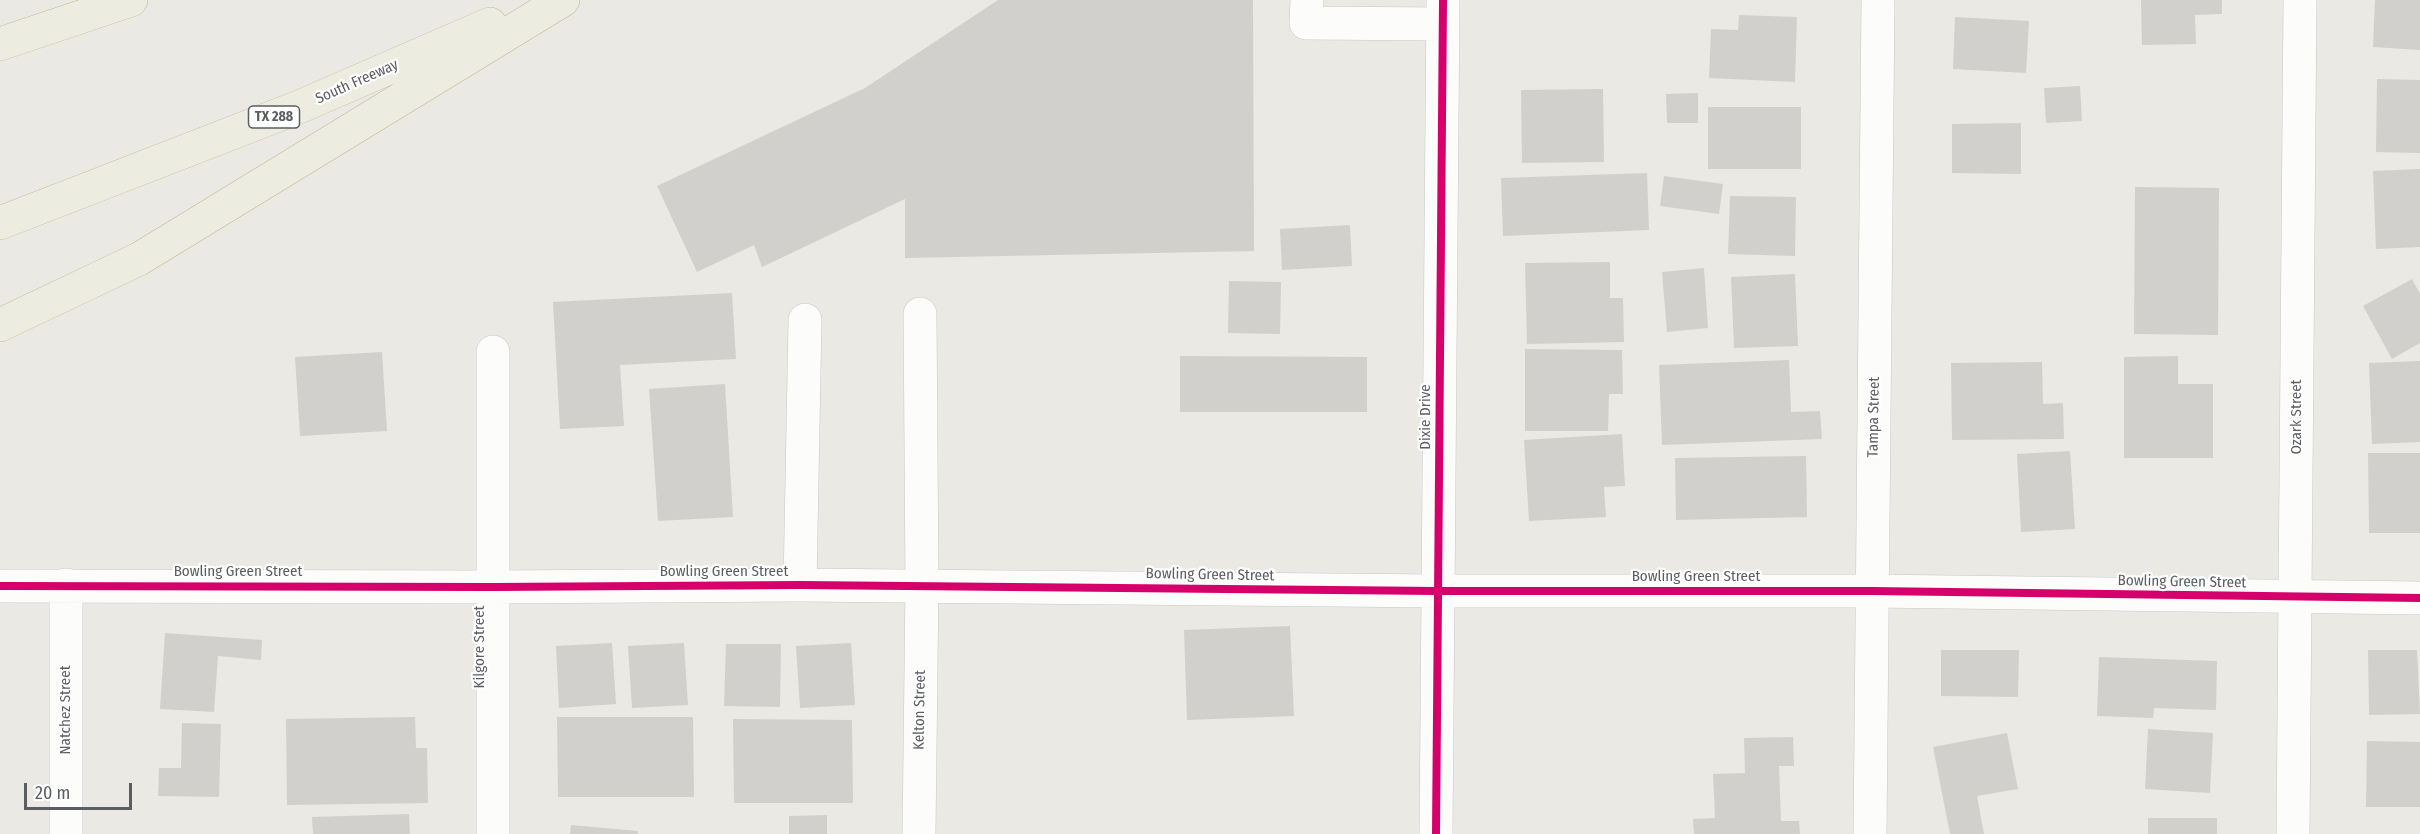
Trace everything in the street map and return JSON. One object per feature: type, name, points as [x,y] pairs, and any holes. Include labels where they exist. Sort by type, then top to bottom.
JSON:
[{"type":"highway","points":[[0,44],[131,0]]},
{"type":"highway","name":"South Freeway","points":[[0,224],[299,107],[544,0]]},
{"type":"highway","points":[[0,325],[139,259],[563,0]]},
{"type":"street","points":[[1306,0],[1306,23],[1443,12]]},
{"type":"street","name":"Tampa Street","points":[[1870,834],[1878,0]]},
{"type":"street","name":"Ozark Street","points":[[2293,834],[2300,0]]},
{"type":"street","name":"Dixie Drive","points":[[1436,834],[1443,12]]},
{"type":"street","name":"Kelton Street","points":[[919,834],[922,585],[920,314]]},
{"type":"street","points":[[800,585],[805,320]]},
{"type":"street","name":"Kilgore Street","points":[[493,834],[494,351]]},
{"type":"street","name":"Natchez Street","points":[[66,585],[66,834]]},
{"type":"street","name":"Bowling Green Street","points":[[0,586],[922,585],[1438,591],[1872,591],[2420,598]]},
{"type":"building","points":[[998,0],[1253,0],[1254,251],[905,258],[905,199],[762,267],[754,245],[697,272],[657,186],[865,88]]},
{"type":"building","points":[[2141,0],[2222,0],[2222,14],[2195,15],[2196,44],[2142,45]]},
{"type":"building","points":[[2375,0],[2420,0],[2420,50],[2373,47]]},
{"type":"building","points":[[1739,15],[1797,17],[1795,82],[1709,78],[1711,29],[1738,30]]},
{"type":"building","points":[[1955,17],[2029,21],[2026,73],[1953,69]]},
{"type":"building","points":[[2377,79],[2420,80],[2420,153],[2376,152]]},
{"type":"building","points":[[2080,86],[2082,121],[2046,123],[2044,88]]},
{"type":"building","points":[[1603,89],[1604,162],[1522,163],[1521,90]]},
{"type":"building","points":[[1698,93],[1698,123],[1667,123],[1666,94]]},
{"type":"building","points":[[1708,107],[1801,107],[1801,169],[1708,169]]},
{"type":"building","points":[[2021,123],[2021,174],[1952,173],[1952,124]]},
{"type":"building","points":[[2420,169],[2420,247],[2376,249],[2373,171]]},
{"type":"building","points":[[1647,173],[1649,230],[1503,236],[1501,178]]},
{"type":"building","points":[[1664,176],[1723,184],[1719,214],[1660,206]]},
{"type":"building","points":[[2135,187],[2219,188],[2218,335],[2134,334]]},
{"type":"building","points":[[1730,196],[1796,197],[1795,256],[1728,254]]},
{"type":"building","points":[[1350,225],[1352,266],[1282,270],[1280,229]]},
{"type":"building","points":[[1610,262],[1610,298],[1623,298],[1624,342],[1527,344],[1525,263]]},
{"type":"building","points":[[1704,268],[1708,328],[1667,332],[1662,272]]},
{"type":"building","points":[[1795,274],[1798,346],[1734,348],[1731,277]]},
{"type":"building","points":[[2412,279],[2420,294],[2420,343],[2392,359],[2363,306]]},
{"type":"building","points":[[1229,281],[1281,282],[1280,334],[1228,333]]},
{"type":"building","points":[[732,293],[736,359],[620,365],[624,426],[560,429],[553,302]]},
{"type":"building","points":[[1525,349],[1622,350],[1623,394],[1609,394],[1608,431],[1525,431]]},
{"type":"building","points":[[382,352],[387,431],[300,436],[295,357]]},
{"type":"building","points":[[1180,356],[1367,357],[1367,412],[1180,412]]},
{"type":"building","points":[[2178,356],[2178,384],[2213,384],[2213,458],[2124,458],[2124,357]]},
{"type":"building","points":[[1789,360],[1791,412],[1820,411],[1822,439],[1662,445],[1659,365]]},
{"type":"building","points":[[2420,361],[2420,442],[2372,444],[2369,363]]},
{"type":"building","points":[[2042,362],[2043,404],[2063,403],[2064,439],[1952,440],[1951,363]]},
{"type":"building","points":[[725,384],[733,517],[658,521],[649,389]]},
{"type":"building","points":[[1622,434],[1625,486],[1604,487],[1606,517],[1529,521],[1524,440]]},
{"type":"building","points":[[2070,451],[2075,529],[2021,532],[2017,454]]},
{"type":"building","points":[[2368,453],[2420,453],[2420,533],[2369,533]]},
{"type":"building","points":[[1806,456],[1807,517],[1676,520],[1675,458]]},
{"type":"building","points":[[1290,626],[1294,716],[1187,720],[1184,630]]},
{"type":"building","points":[[165,633],[262,640],[261,660],[218,656],[214,712],[160,709]]},
{"type":"building","points":[[612,643],[616,704],[559,708],[556,646]]},
{"type":"building","points":[[684,643],[688,705],[632,708],[628,646]]},
{"type":"building","points":[[851,643],[855,705],[800,708],[796,646]]},
{"type":"building","points":[[726,644],[781,644],[780,707],[724,706]]},
{"type":"building","points":[[1941,650],[2019,650],[2018,697],[1941,696]]},
{"type":"building","points":[[2368,650],[2417,650],[2420,714],[2369,715]]},
{"type":"building","points":[[2099,657],[2217,661],[2216,710],[2154,708],[2153,718],[2097,716]]},
{"type":"building","points":[[415,717],[416,748],[427,748],[428,803],[287,805],[286,719]]},
{"type":"building","points":[[557,717],[693,717],[694,797],[558,797]]},
{"type":"building","points":[[733,719],[852,720],[853,803],[734,803]]},
{"type":"building","points":[[182,723],[221,724],[219,797],[158,796],[159,768],[181,768]]},
{"type":"building","points":[[2148,729],[2213,733],[2210,793],[2145,789]]},
{"type":"building","points":[[2007,733],[2018,789],[1977,796],[1984,834],[1950,834],[1933,747]]},
{"type":"building","points":[[1793,737],[1794,766],[1779,766],[1781,821],[1799,821],[1800,834],[1694,834],[1693,819],[1715,818],[1713,774],[1745,773],[1744,738]]},
{"type":"building","points":[[2367,741],[2420,742],[2420,807],[2366,807]]},
{"type":"building","points":[[409,814],[410,834],[313,834],[312,817]]},
{"type":"building","points":[[827,815],[827,834],[789,834],[789,816]]},
{"type":"building","points":[[2148,818],[2217,818],[2217,834],[2148,834]]},
{"type":"building","points":[[571,825],[638,831],[638,834],[570,834]]},
{"type":"cycle path","points":[[1436,834],[1443,0]]},
{"type":"cycle path","points":[[0,586],[800,585],[1438,591],[1872,591],[2420,598]]}]
